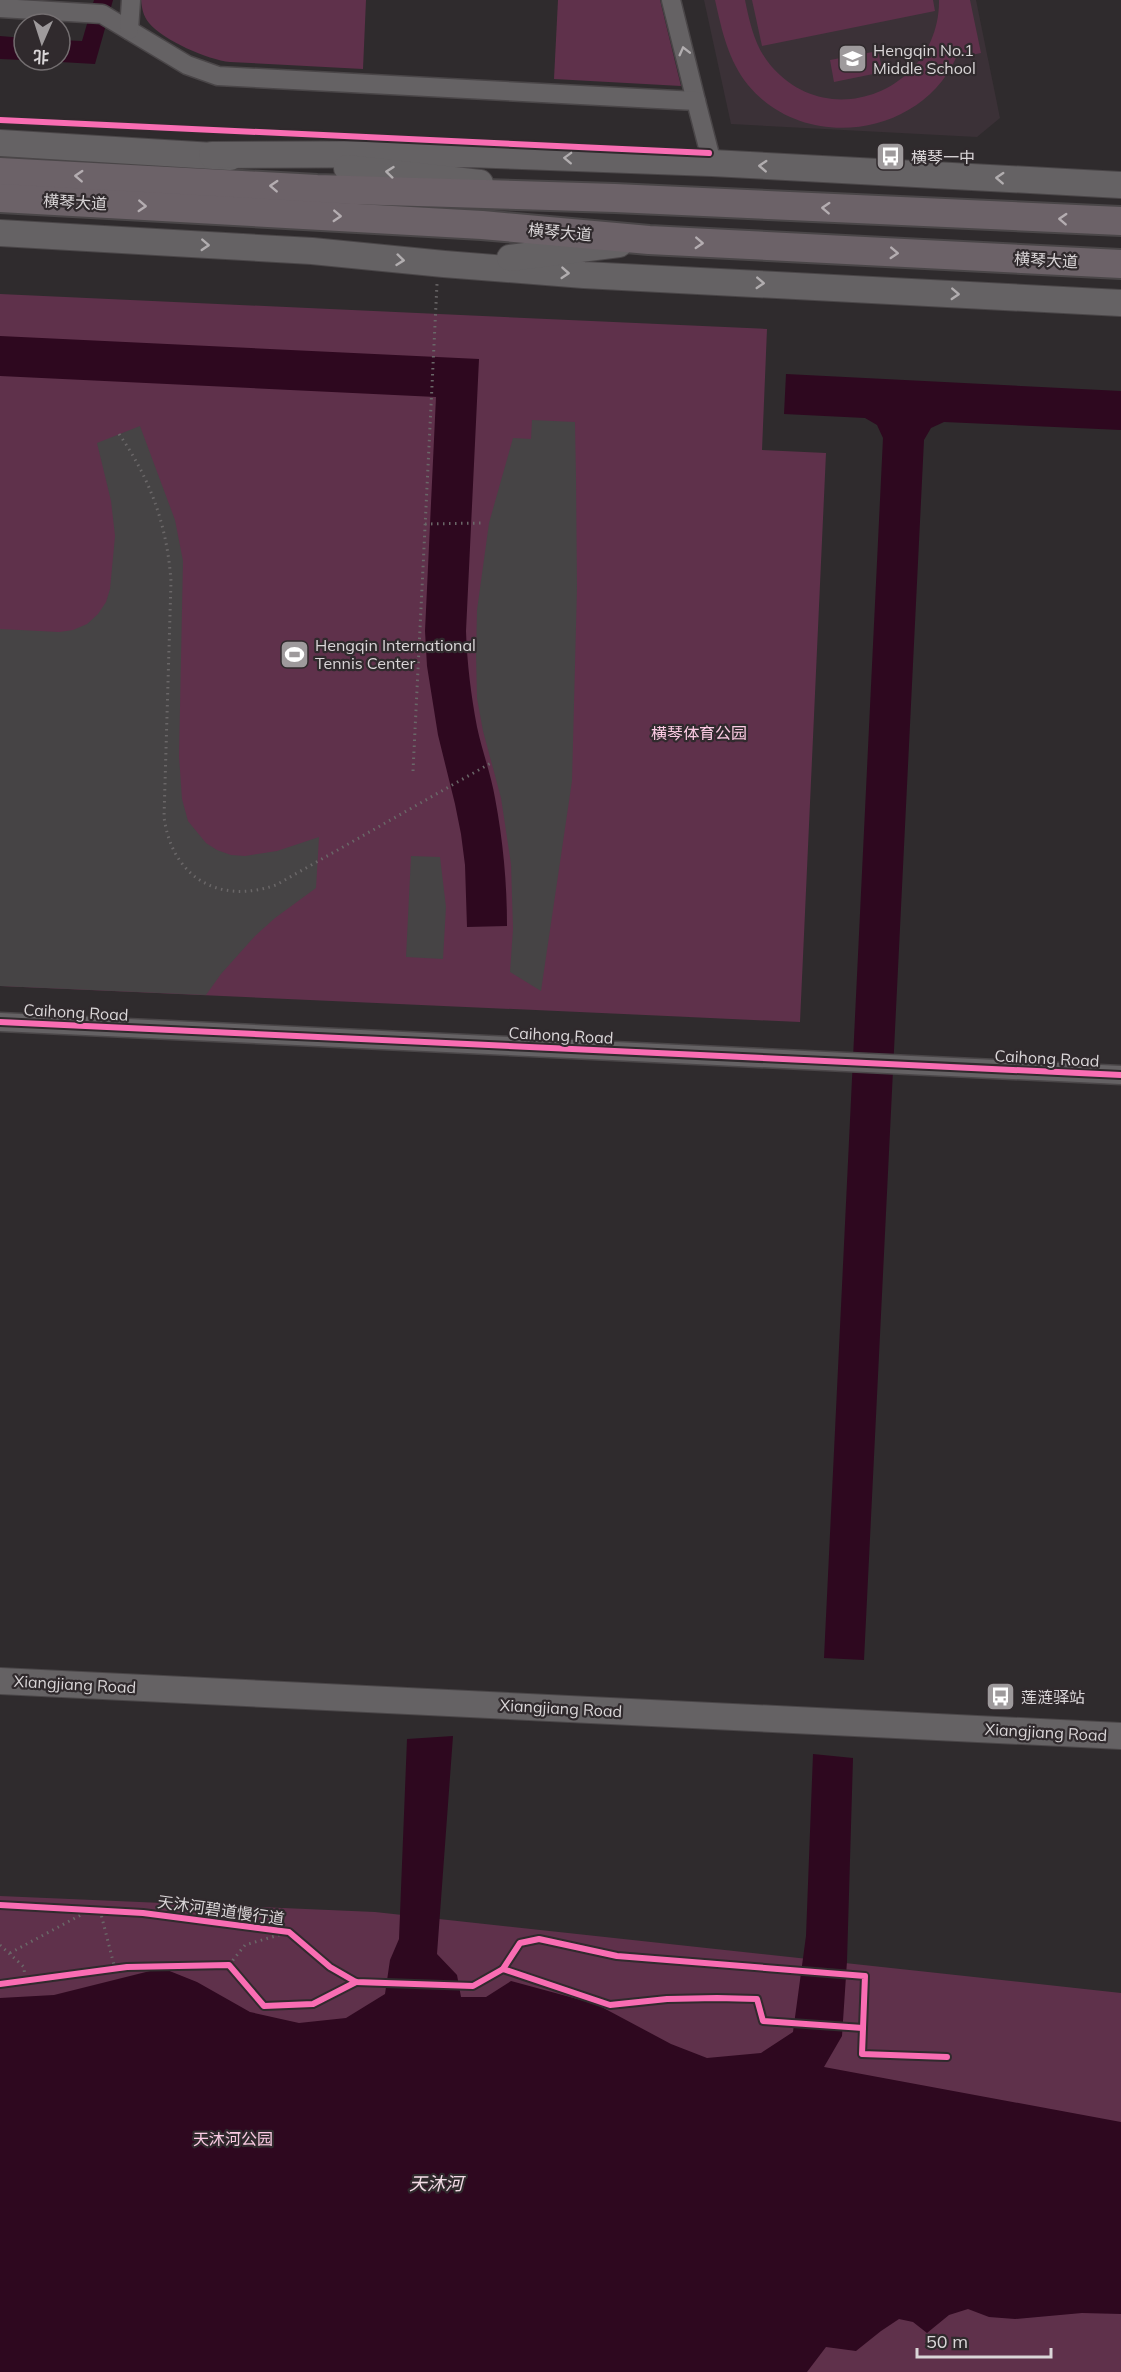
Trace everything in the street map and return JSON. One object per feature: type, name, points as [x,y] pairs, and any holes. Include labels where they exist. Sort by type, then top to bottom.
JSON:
[{"type":"main road","points":[[0,143],[212,155],[615,198]]},
{"type":"main road","points":[[212,155],[468,154],[1121,184]]},
{"type":"main road","name":"横琴大道","points":[[0,172],[317,189],[615,198],[1121,221]]},
{"type":"main road","name":"横琴大道","points":[[0,198],[471,224],[650,240],[1121,264]]},
{"type":"main road","points":[[0,233],[312,251],[440,272],[584,275],[1121,303]]},
{"type":"main road","points":[[440,272],[650,240]]},
{"type":"main road","name":"Xiangjiang Road","points":[[0,1681],[1121,1736]]},
{"type":"street","points":[[129,30],[131,0]]},
{"type":"street","points":[[671,0],[712,164]]},
{"type":"street","points":[[0,8],[102,14],[197,70],[229,77],[696,101]]},
{"type":"street","name":"Caihong Road","points":[[0,1022],[1121,1075]]},
{"type":"path","points":[[413,771],[433,357],[440,272]]},
{"type":"path","points":[[119,435],[132,453],[153,493],[166,536],[170,559],[164,817],[167,836],[174,854],[186,869],[201,882],[219,889],[238,893],[267,888],[491,763]]},
{"type":"path","points":[[425,524],[482,522]]},
{"type":"path","points":[[79,1909],[111,1911]]},
{"type":"path","points":[[10,1953],[90,1910]]},
{"type":"path","points":[[100,1911],[118,1969],[104,1971]]},
{"type":"path","points":[[218,1966],[229,1965],[245,1945],[289,1932]]},
{"type":"path","points":[[0,1945],[24,1967],[25,1982]]},
{"type":"path","points":[[229,1965],[236,1974]]},
{"type":"path","points":[[17,1982],[36,1980]]},
{"type":"shaded area","name":"Hengqin No.1 Middle School","points":[[704,0],[976,0],[1000,118],[977,137],[731,124]]},
{"type":"green space","points":[[141,0],[366,0],[363,69],[230,62],[210,57],[164,36],[145,18]]},
{"type":"green space","points":[[558,0],[660,0],[681,86],[554,79]]},
{"type":"green space","points":[[715,0],[745,0],[751,27],[766,60],[796,87],[824,98],[851,99],[878,92],[902,78],[922,57],[935,31],[939,0],[970,0],[981,53],[956,58],[939,85],[916,105],[889,119],[860,127],[829,127],[799,121],[772,107],[748,85],[735,66],[723,34]]},
{"type":"green space","points":[[752,0],[933,0],[935,11],[762,46]]},
{"type":"green space","points":[[878,51],[883,72],[834,82],[830,60]]},
{"type":"green space","name":"Hengqin International Tennis Center","points":[[0,294],[767,329],[762,450],[826,453],[800,1022],[0,986]]},
{"type":"green space","name":"天沐河公园","points":[[0,1896],[375,1912],[1121,1993],[1121,2372],[0,2372]]},
{"type":"water","points":[[94,0],[113,0],[95,64],[72,63],[72,41],[82,41]]},
{"type":"water","points":[[0,36],[12,37],[12,60],[0,59]]},
{"type":"water","points":[[0,336],[479,359],[466,631],[477,727],[493,789],[500,830],[507,926],[467,927],[465,865],[461,834],[438,735],[427,666],[425,631],[436,397],[0,376]]},
{"type":"water","points":[[786,374],[1121,391],[1121,430],[944,422],[931,428],[924,440],[864,1660],[824,1658],[883,438],[877,425],[865,418],[784,414]]},
{"type":"water","name":"天沐河","points":[[453,1736],[437,1954],[457,1975],[461,1997],[486,1997],[511,1981],[596,2004],[671,2044],[707,2058],[761,2053],[793,2032],[806,1936],[813,1754],[853,1758],[847,1961],[842,2036],[824,2067],[1121,2122],[1121,2314],[1082,2313],[1015,2319],[989,2317],[968,2309],[949,2315],[927,2333],[913,2322],[899,2319],[856,2351],[826,2347],[807,2372],[0,2372],[0,1998],[54,1995],[162,1968],[197,1982],[250,2012],[299,2023],[346,2018],[385,1994],[390,1960],[399,1939],[407,1739]]},
{"type":"building","points":[[532,420],[575,422],[576,477],[577,588],[572,781],[541,991],[510,972],[513,929],[511,864],[501,798],[483,731],[477,698],[476,654],[477,610],[489,523],[513,438],[531,439]]},
{"type":"building","points":[[140,426],[175,520],[183,561],[179,756],[182,799],[188,821],[206,843],[231,855],[245,856],[277,851],[319,837],[316,888],[255,936],[221,974],[206,995],[0,986],[0,629],[59,632],[73,630],[87,624],[98,614],[106,602],[110,589],[115,536],[111,501],[97,443]]},
{"type":"building","points":[[411,856],[440,857],[446,907],[443,959],[406,957]]},
{"type":"cycle path","points":[[0,120],[709,153]]},
{"type":"cycle path","points":[[0,1022],[1121,1075]]},
{"type":"cycle path","name":"天沐河碧道慢行道","points":[[0,1905],[143,1913],[289,1932],[330,1967],[356,1982],[473,1986],[503,1969],[610,2005],[667,1999],[757,1999],[763,2021],[863,2028]]},
{"type":"cycle path","points":[[503,1969],[520,1943],[539,1939],[617,1956],[865,1976],[862,2054],[947,2057]]},
{"type":"cycle path","points":[[0,1984],[127,1967],[229,1965],[264,2006],[313,2004],[356,1982]]},
{"type":"place","name":"Hengqin No.1 Middle School","points":[[852,59]]},
{"type":"place","name":"横琴一中","points":[[890,157]]},
{"type":"place","name":"Hengqin International Tennis Center","points":[[294,654]]},
{"type":"place","name":"莲涟驿站","points":[[1000,1697]]},
{"type":"park label","name":"横琴体育公园","points":[[699,733]]}]
